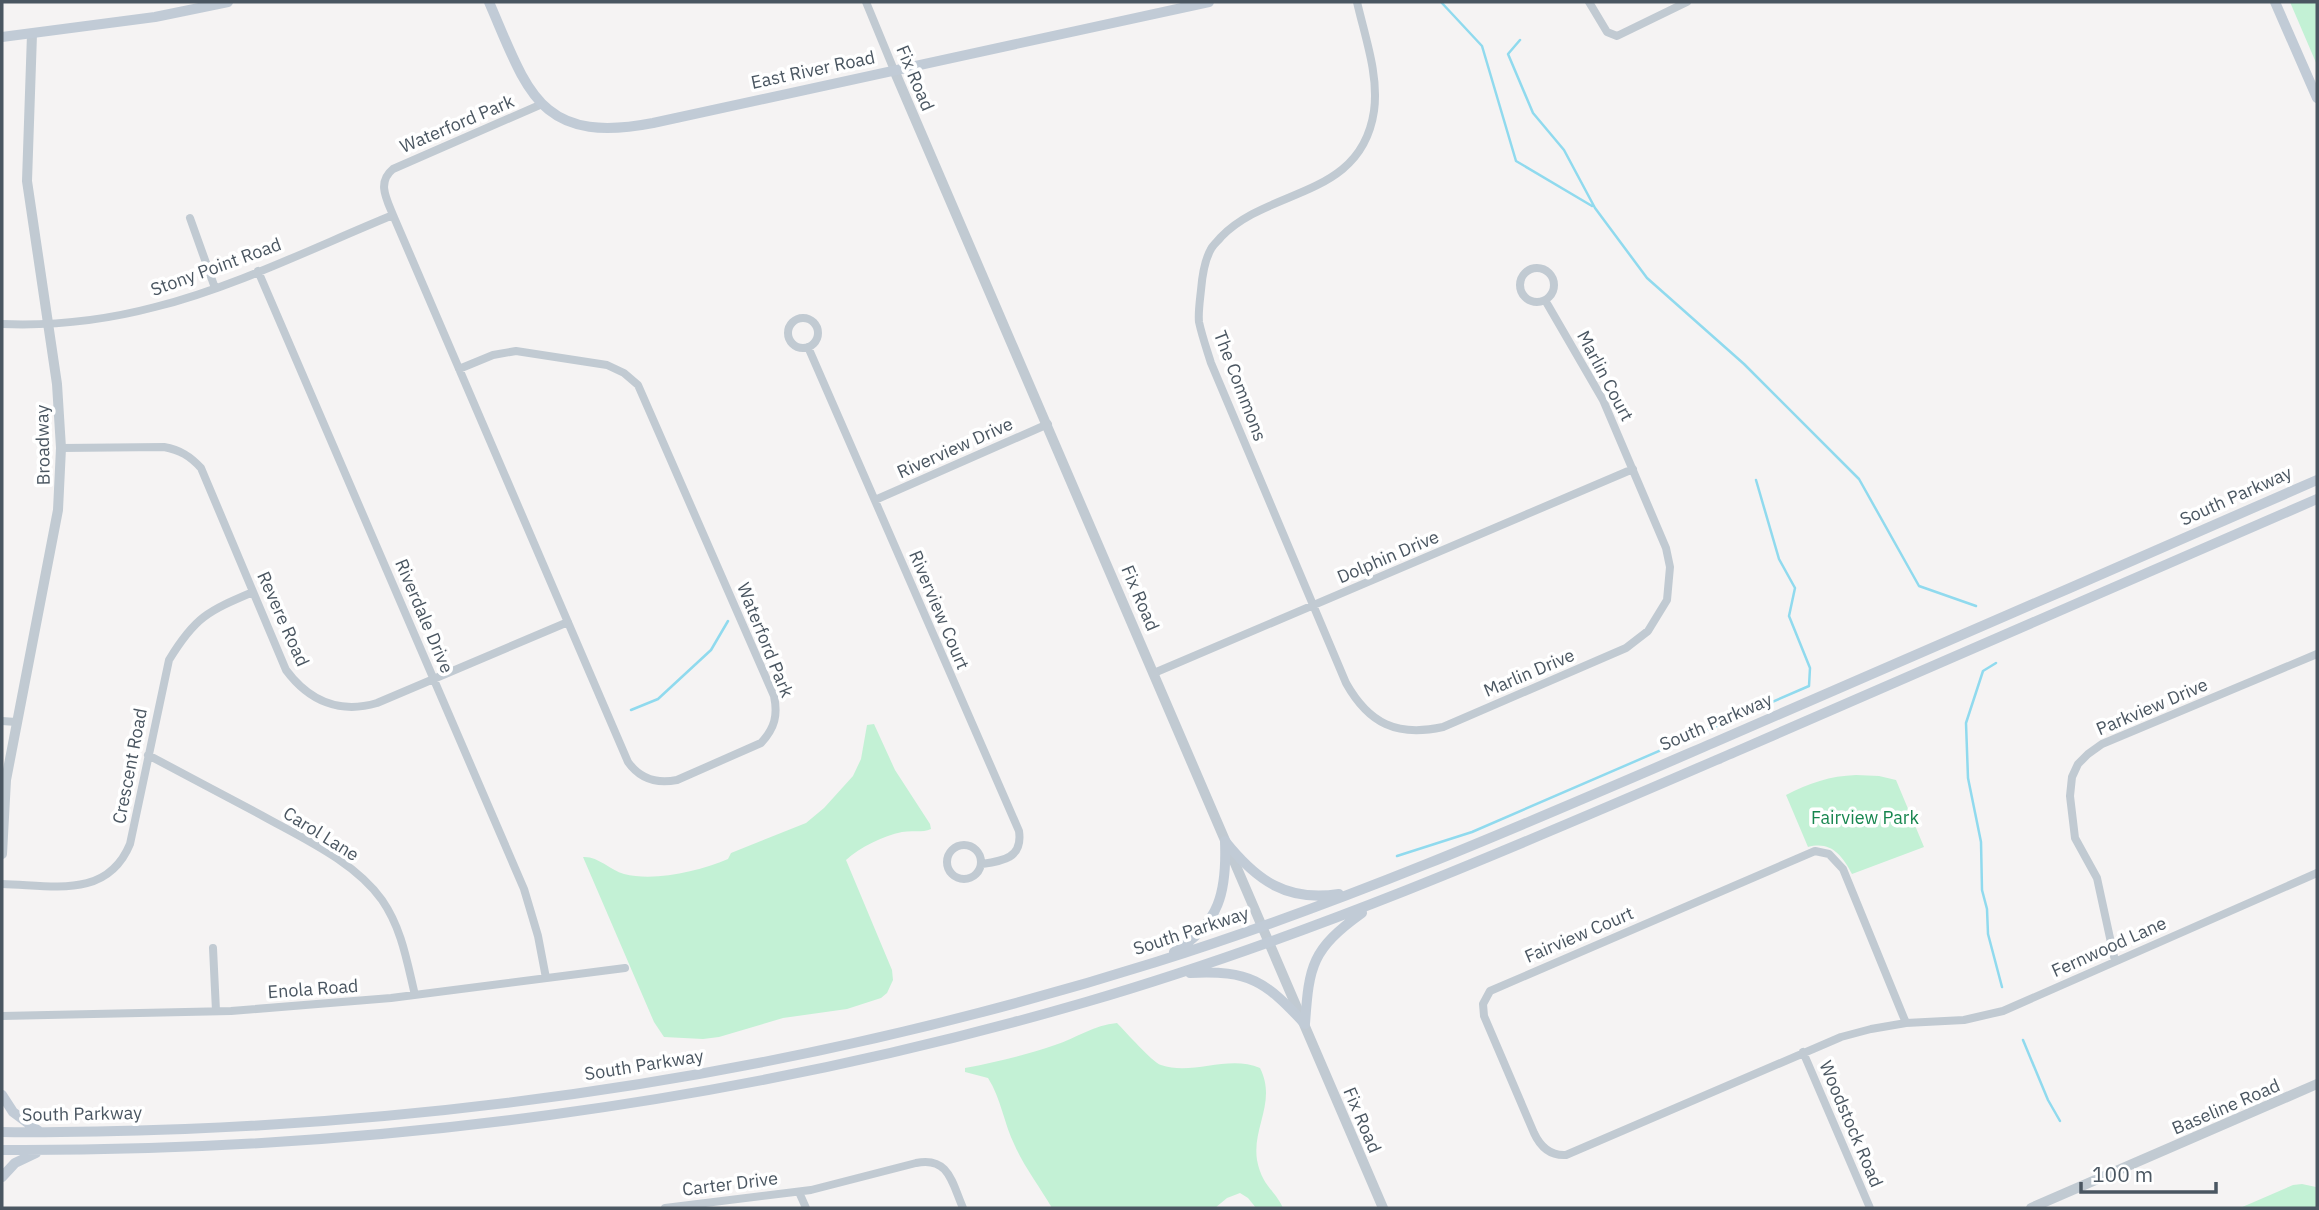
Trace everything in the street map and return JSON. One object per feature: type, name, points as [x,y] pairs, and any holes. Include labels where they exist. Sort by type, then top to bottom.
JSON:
[{"type":"main road","points":[[2,37],[155,17],[228,2]]},
{"type":"main road","name":"East River Road","points":[[489,2],[525,83],[542,104],[560,118],[581,126],[601,129],[619,129],[1209,2]]},
{"type":"main road","points":[[2275,2],[2317,98]]},
{"type":"main road","name":"South Parkway","points":[[2,1132],[237,1126],[334,1120],[482,1106],[610,1089],[714,1072],[837,1047],[1059,991],[1157,962],[1371,887],[1619,783],[2317,480]]},
{"type":"main road","name":"South Parkway","points":[[2,1150],[184,1147],[337,1137],[479,1123],[608,1106],[834,1065],[946,1040],[1093,1000],[1374,904],[1610,806],[2317,499]]},
{"type":"main road","points":[[1225,841],[1261,878],[1283,891],[1324,897],[1371,887]]},
{"type":"main road","points":[[1157,962],[1183,946],[1214,914],[1224,884],[1225,841]]},
{"type":"main road","points":[[1304,1024],[1309,976],[1318,953],[1346,924],[1374,904]]},
{"type":"main road","points":[[1177,973],[1225,972],[1253,979],[1282,999],[1304,1024]]},
{"type":"main road","points":[[2,1095],[13,1112],[43,1133]]},
{"type":"main road","points":[[2,1177],[15,1163],[44,1150]]},
{"type":"street","name":"Fix Road","points":[[866,2],[1383,1208]]},
{"type":"street","name":"The Commons","points":[[1312,606],[1211,363],[1199,320],[1199,309],[1202,278],[1211,249],[1231,227],[1334,176],[1355,156],[1364,140],[1374,114],[1374,80],[1357,2]]},
{"type":"street","points":[[1589,2],[1607,32],[1617,36],[1688,2]]},
{"type":"street","name":"Broadway","points":[[2,854],[5,788],[58,510],[61,448],[57,384],[27,181],[32,33]]},
{"type":"street","name":"Waterford Park","points":[[459,369],[493,355],[516,351],[607,365],[624,373],[638,386],[774,696],[776,709],[773,726],[754,748],[677,780],[665,782],[648,779],[628,762],[459,369],[393,215],[383,186],[393,169],[542,104]]},
{"type":"street","name":"Stony Point Road","points":[[2,324],[94,318],[154,307],[215,288],[393,215]]},
{"type":"street","points":[[190,218],[215,288]]},
{"type":"street","name":"Marlin Court","points":[[1531,269],[1546,270],[1554,281],[1553,292],[1545,300],[1533,301],[1523,293],[1521,281],[1531,269]]},
{"type":"street","name":"Riverdale Drive","points":[[258,271],[524,890],[538,936],[546,978]]},
{"type":"street","name":"Marlin Court","points":[[1545,300],[1603,400],[1633,469]]},
{"type":"street","name":"Riverview Court","points":[[808,347],[1019,831],[1019,844],[1009,858],[982,864],[974,876],[963,879],[952,875],[946,862],[953,848],[966,844],[977,850],[982,864]]},
{"type":"street","name":"Riverview Drive","points":[[874,500],[1048,424]]},
{"type":"street","name":"Revere Road","points":[[61,448],[164,447],[185,454],[201,468],[286,670],[308,694],[321,701],[347,707],[365,706],[568,622]]},
{"type":"street","name":"Marlin Drive","points":[[1312,606],[1355,698],[1377,720],[1404,730],[1443,727],[1584,667],[1638,640],[1656,621],[1667,600],[1670,575],[1666,548],[1633,469]]},
{"type":"street","name":"Dolphin Drive","points":[[1154,673],[1633,469]]},
{"type":"street","name":"Crescent Road","points":[[2,884],[88,884],[116,868],[125,857],[130,844],[169,660],[182,638],[200,618],[211,610],[253,592]]},
{"type":"street","name":"Parkview Drive","points":[[2115,961],[2097,878],[2078,845],[2073,828],[2070,783],[2078,764],[2102,744],[2317,654]]},
{"type":"street","points":[[2,722],[16,722]]},
{"type":"street","name":"Carol Lane","points":[[148,755],[290,831],[368,883],[396,925],[415,995]]},
{"type":"street","name":"Fairview Court","points":[[1815,851],[1829,854],[1843,869],[1906,1023],[1871,1028],[1803,1052],[1561,1155],[1543,1147],[1534,1133],[1484,1016],[1483,1004],[1487,995],[1496,988],[1815,851]]},
{"type":"street","name":"Fernwood Lane","points":[[1906,1023],[1964,1020],[2003,1011],[2317,873]]},
{"type":"street","points":[[213,948],[216,1011]]},
{"type":"street","name":"Enola Road","points":[[2,1016],[216,1011],[415,995],[625,968]]},
{"type":"street","name":"Woodstock Road","points":[[1803,1052],[1870,1208]]},
{"type":"street","name":"Baseline Road","points":[[2031,1208],[2317,1084]]},
{"type":"street","name":"Carter Drive","points":[[665,1208],[824,1188],[932,1161],[946,1171],[963,1208]]},
{"type":"street","points":[[799,1192],[806,1208]]},
{"type":"green space","points":[[2290,2],[2317,2],[2317,65]]},
{"type":"green space","points":[[874,724],[895,770],[931,829],[887,836],[865,846],[846,860],[892,970],[893,980],[887,993],[881,998],[847,1009],[783,1018],[719,1037],[664,1037],[654,1022],[583,857],[594,859],[624,874],[649,877],[691,871],[728,859],[731,853],[806,823],[824,808],[853,776],[861,759],[867,725]]},
{"type":"green space","name":"Fairview Park","points":[[1856,775],[1896,780],[1924,847],[1852,874],[1835,851],[1823,846],[1808,847],[1786,795],[1820,781]]},
{"type":"green space","points":[[1117,1023],[1145,1053],[1161,1065],[1185,1068],[1236,1063],[1260,1068],[1266,1092],[1256,1148],[1257,1160],[1265,1182],[1283,1208],[1256,1208],[1240,1193],[1227,1198],[1215,1208],[1052,1208],[1011,1138],[988,1078],[965,1072],[965,1068],[1033,1052],[1101,1026]]},
{"type":"green space","points":[[2293,1185],[2316,1187],[2317,1208],[2240,1208]]},
{"type":"waterway","points":[[1441,2],[1482,46],[1516,161],[1592,206]]},
{"type":"waterway","points":[[1520,40],[1508,54],[1533,113],[1564,150],[1595,208],[1647,278],[1744,364],[1859,479],[1919,586],[1976,606]]},
{"type":"waterway","points":[[1397,856],[1472,832],[1809,686],[1810,668],[1789,616],[1795,588],[1779,559],[1756,480]]},
{"type":"waterway","points":[[631,710],[658,699],[711,650],[728,621]]},
{"type":"waterway","points":[[1996,663],[1983,671],[1966,723],[1968,778],[1981,842],[1982,890],[1987,909],[1988,934],[2002,987]]},
{"type":"waterway","points":[[2023,1040],[2048,1100],[2060,1121]]}]
